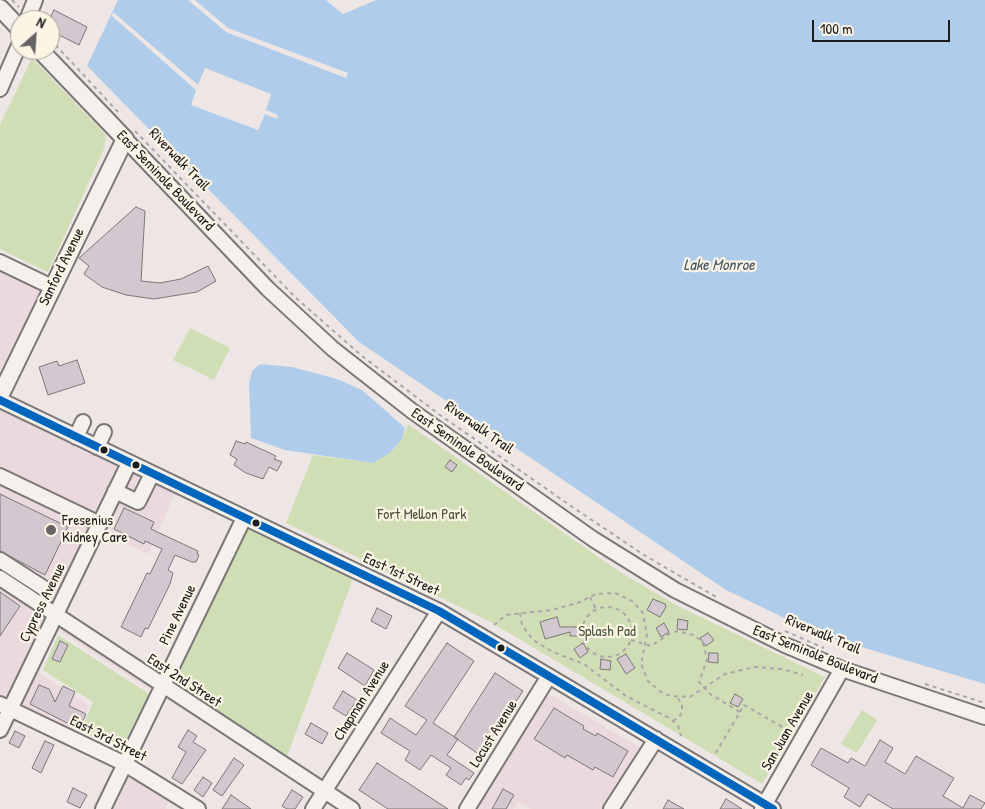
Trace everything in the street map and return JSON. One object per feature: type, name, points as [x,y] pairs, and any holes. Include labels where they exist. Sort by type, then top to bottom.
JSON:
[{"type":"main road","points":[[0,8],[10,18]]},
{"type":"main road","name":"East Seminole Boulevard","points":[[51,60],[128,133]]},
{"type":"main road","name":"Sanford Avenue","points":[[0,396],[128,133]]},
{"type":"street","points":[[0,89],[13,60]]},
{"type":"street","name":"East Seminole Boulevard","points":[[128,133],[300,320],[373,382],[593,539],[676,590],[738,623],[842,669],[985,717]]},
{"type":"street","points":[[0,262],[52,287]]},
{"type":"street","name":"East 1st Street","points":[[0,400],[439,610],[767,807]]},
{"type":"street","points":[[76,437],[84,422]]},
{"type":"street","points":[[97,447],[104,432]]},
{"type":"street","name":"Cypress Avenue","points":[[0,730],[5,706],[56,614],[129,462]]},
{"type":"street","points":[[115,491],[138,502],[152,474]]},
{"type":"street","points":[[0,476],[100,524]]},
{"type":"street","name":"Pine Avenue","points":[[103,809],[244,518]]},
{"type":"street","points":[[0,560],[45,589]]},
{"type":"street","name":"East 2nd Street","points":[[0,578],[161,686],[352,809]]},
{"type":"street","name":"Chapman Avenue","points":[[313,809],[439,610]]},
{"type":"street","name":"San Juan Avenue","points":[[767,807],[842,669]]},
{"type":"street","name":"Locust Avenue","points":[[467,809],[549,676]]},
{"type":"street","name":"East 3rd Street","points":[[5,706],[125,764],[198,809]]},
{"type":"street","points":[[612,809],[656,740]]},
{"type":"path","points":[[60,50],[118,112]]},
{"type":"path","name":"Riverwalk Trail","points":[[128,133],[295,297],[362,356],[440,415],[574,508],[644,555],[720,599]]},
{"type":"path","points":[[494,624],[506,615],[552,610],[605,592],[624,595],[643,613],[645,620],[645,644],[641,664],[644,674],[654,687],[677,697],[690,697],[725,674],[754,667],[782,669],[803,675]]},
{"type":"path","points":[[590,597],[596,609]]},
{"type":"path","points":[[611,607],[623,612],[632,628],[631,640],[625,650],[614,656],[602,656],[591,650],[584,640],[583,627],[588,616],[596,609],[611,607]]},
{"type":"path","points":[[520,613],[526,632],[537,644],[584,664],[620,692],[674,721],[681,736]]},
{"type":"path","name":"Riverwalk Trail","points":[[781,630],[829,651]]},
{"type":"path","points":[[631,640],[651,646],[676,631],[693,635],[699,639],[706,653],[705,668],[699,682],[710,694],[740,712]]},
{"type":"path","points":[[923,683],[985,704]]},
{"type":"path","points":[[674,721],[680,716],[682,710],[682,704],[677,697]]},
{"type":"path","points":[[714,756],[744,705],[794,734]]},
{"type":"shaded area","points":[[0,268],[46,290],[0,385]]},
{"type":"shaded area","points":[[0,406],[122,465],[55,607],[0,572]]},
{"type":"shaded area","points":[[131,469],[176,491],[148,554],[101,532]]},
{"type":"shaded area","points":[[0,584],[50,616],[8,702],[0,698]]},
{"type":"shaded area","points":[[58,622],[155,688],[153,692],[60,631],[54,634],[39,673],[88,705],[78,733],[123,754],[123,757],[17,706]]},
{"type":"shaded area","points":[[549,694],[641,748],[605,809],[531,809],[518,802],[513,809],[478,809],[474,807]]},
{"type":"shaded area","points":[[126,771],[171,798],[165,809],[108,809]]},
{"type":"green space","points":[[31,60],[34,60],[106,135],[104,149],[48,272],[0,249],[0,125]]},
{"type":"green space","points":[[190,328],[230,348],[214,380],[173,360]]},
{"type":"green space","name":"Fort Mellon Park","points":[[408,424],[617,570],[676,605],[825,677],[762,784],[489,621],[286,523],[313,455],[373,463],[390,453],[402,439]]},
{"type":"green space","points":[[246,525],[354,576],[286,759],[170,685]]},
{"type":"green space","points":[[58,635],[149,694],[121,750],[81,731],[93,702],[43,670]]},
{"type":"green space","points":[[862,710],[877,720],[857,753],[841,744]]},
{"type":"water","name":"Lake Monroe","points":[[118,0],[326,0],[343,14],[376,0],[985,0],[985,684],[818,634],[726,590],[359,342],[87,66]]},
{"type":"water","points":[[260,364],[292,367],[337,379],[362,390],[405,428],[402,439],[390,453],[373,463],[285,450],[251,438],[249,383],[252,371]]},
{"type":"pier","points":[[188,0],[195,0],[228,28],[348,73],[346,78],[226,32]]},
{"type":"pier","points":[[113,12],[198,85],[205,68],[271,94],[266,110],[278,115],[277,119],[265,114],[258,130],[191,105],[196,90],[112,16]]},
{"type":"building","points":[[60,13],[87,27],[79,45],[60,36]]},
{"type":"building","points":[[136,207],[145,211],[141,281],[160,283],[181,279],[208,266],[216,281],[197,292],[154,299],[126,295],[102,287],[84,274],[89,266],[79,258]]},
{"type":"building","points":[[77,360],[85,383],[48,395],[39,367],[57,361],[59,366]]},
{"type":"building","points":[[236,441],[245,444],[246,442],[276,456],[274,459],[282,462],[277,471],[269,467],[263,479],[246,473],[234,465],[237,459],[230,455]]},
{"type":"building","points":[[450,460],[457,465],[452,472],[445,467]]},
{"type":"building","points":[[0,494],[68,527],[45,575],[0,551]]},
{"type":"building","points":[[124,508],[154,522],[151,529],[198,551],[197,554],[199,555],[196,562],[192,562],[175,555],[168,570],[173,573],[170,584],[148,629],[145,628],[141,637],[121,627],[147,573],[150,574],[162,549],[145,541],[144,544],[114,529]]},
{"type":"building","points":[[0,592],[20,606],[0,636]]},
{"type":"building","points":[[653,599],[665,604],[666,607],[660,617],[647,610]]},
{"type":"building","points":[[377,608],[392,616],[386,629],[371,621]]},
{"type":"building","points":[[557,617],[560,627],[580,627],[579,636],[570,636],[570,632],[545,639],[540,622]]},
{"type":"building","points":[[678,619],[688,621],[687,630],[677,629]]},
{"type":"building","points":[[664,623],[669,632],[661,637],[656,628]]},
{"type":"building","points":[[708,633],[714,640],[706,646],[700,638]]},
{"type":"building","points":[[60,641],[68,645],[60,662],[52,659]]},
{"type":"building","points":[[447,643],[474,661],[433,723],[458,739],[447,755],[474,773],[469,780],[466,778],[461,785],[446,775],[451,768],[431,755],[420,770],[405,760],[410,751],[381,733],[390,718],[416,735],[427,720],[405,706]]},
{"type":"building","points":[[583,643],[588,652],[580,658],[574,649]]},
{"type":"building","points":[[347,653],[374,670],[365,686],[338,668]]},
{"type":"building","points":[[709,653],[718,653],[718,663],[708,662]]},
{"type":"building","points":[[626,654],[635,668],[626,674],[617,659]]},
{"type":"building","points":[[601,659],[611,661],[610,670],[600,669]]},
{"type":"building","points":[[495,673],[523,691],[480,755],[454,737]]},
{"type":"building","points":[[39,685],[49,689],[55,702],[63,686],[75,692],[69,706],[86,714],[79,729],[30,704]]},
{"type":"building","points":[[343,691],[357,700],[346,716],[333,708]]},
{"type":"building","points":[[735,694],[743,699],[738,707],[730,703]]},
{"type":"building","points":[[554,708],[584,726],[583,729],[596,736],[597,733],[628,751],[613,777],[595,767],[593,770],[567,755],[565,758],[534,739]]},
{"type":"building","points":[[311,723],[328,733],[322,744],[305,734]]},
{"type":"building","points":[[188,730],[197,736],[193,742],[206,750],[182,784],[172,778],[186,752],[178,747]]},
{"type":"building","points":[[15,731],[25,736],[19,748],[9,743]]},
{"type":"building","points":[[880,740],[893,748],[885,762],[905,774],[916,756],[954,778],[943,796],[963,808],[970,795],[985,803],[981,809],[893,809],[868,794],[860,807],[844,797],[849,788],[811,765],[821,748],[848,763],[851,758],[865,766]]},
{"type":"building","points":[[45,741],[54,745],[41,773],[32,768]]},
{"type":"building","points":[[234,758],[244,765],[222,796],[213,790]]},
{"type":"building","points":[[377,763],[448,809],[388,809],[359,790]]},
{"type":"building","points":[[203,777],[212,783],[203,797],[194,790]]},
{"type":"building","points":[[73,788],[87,795],[80,808],[67,802]]},
{"type":"building","points":[[503,789],[514,795],[506,809],[492,809]]},
{"type":"building","points":[[292,790],[303,797],[295,809],[287,809],[282,806]]},
{"type":"building","points":[[231,795],[251,809],[222,809]]},
{"type":"building","points":[[726,799],[742,809],[720,809]]},
{"type":"building","points":[[668,800],[684,809],[663,809]]},
{"type":"transit line","points":[[0,400],[439,611],[773,809]]},
{"type":"place","name":"Fresenius Kidney Care","points":[[51,530]]},
{"type":"park label","name":"Splash Pad","points":[[607,632]]}]
